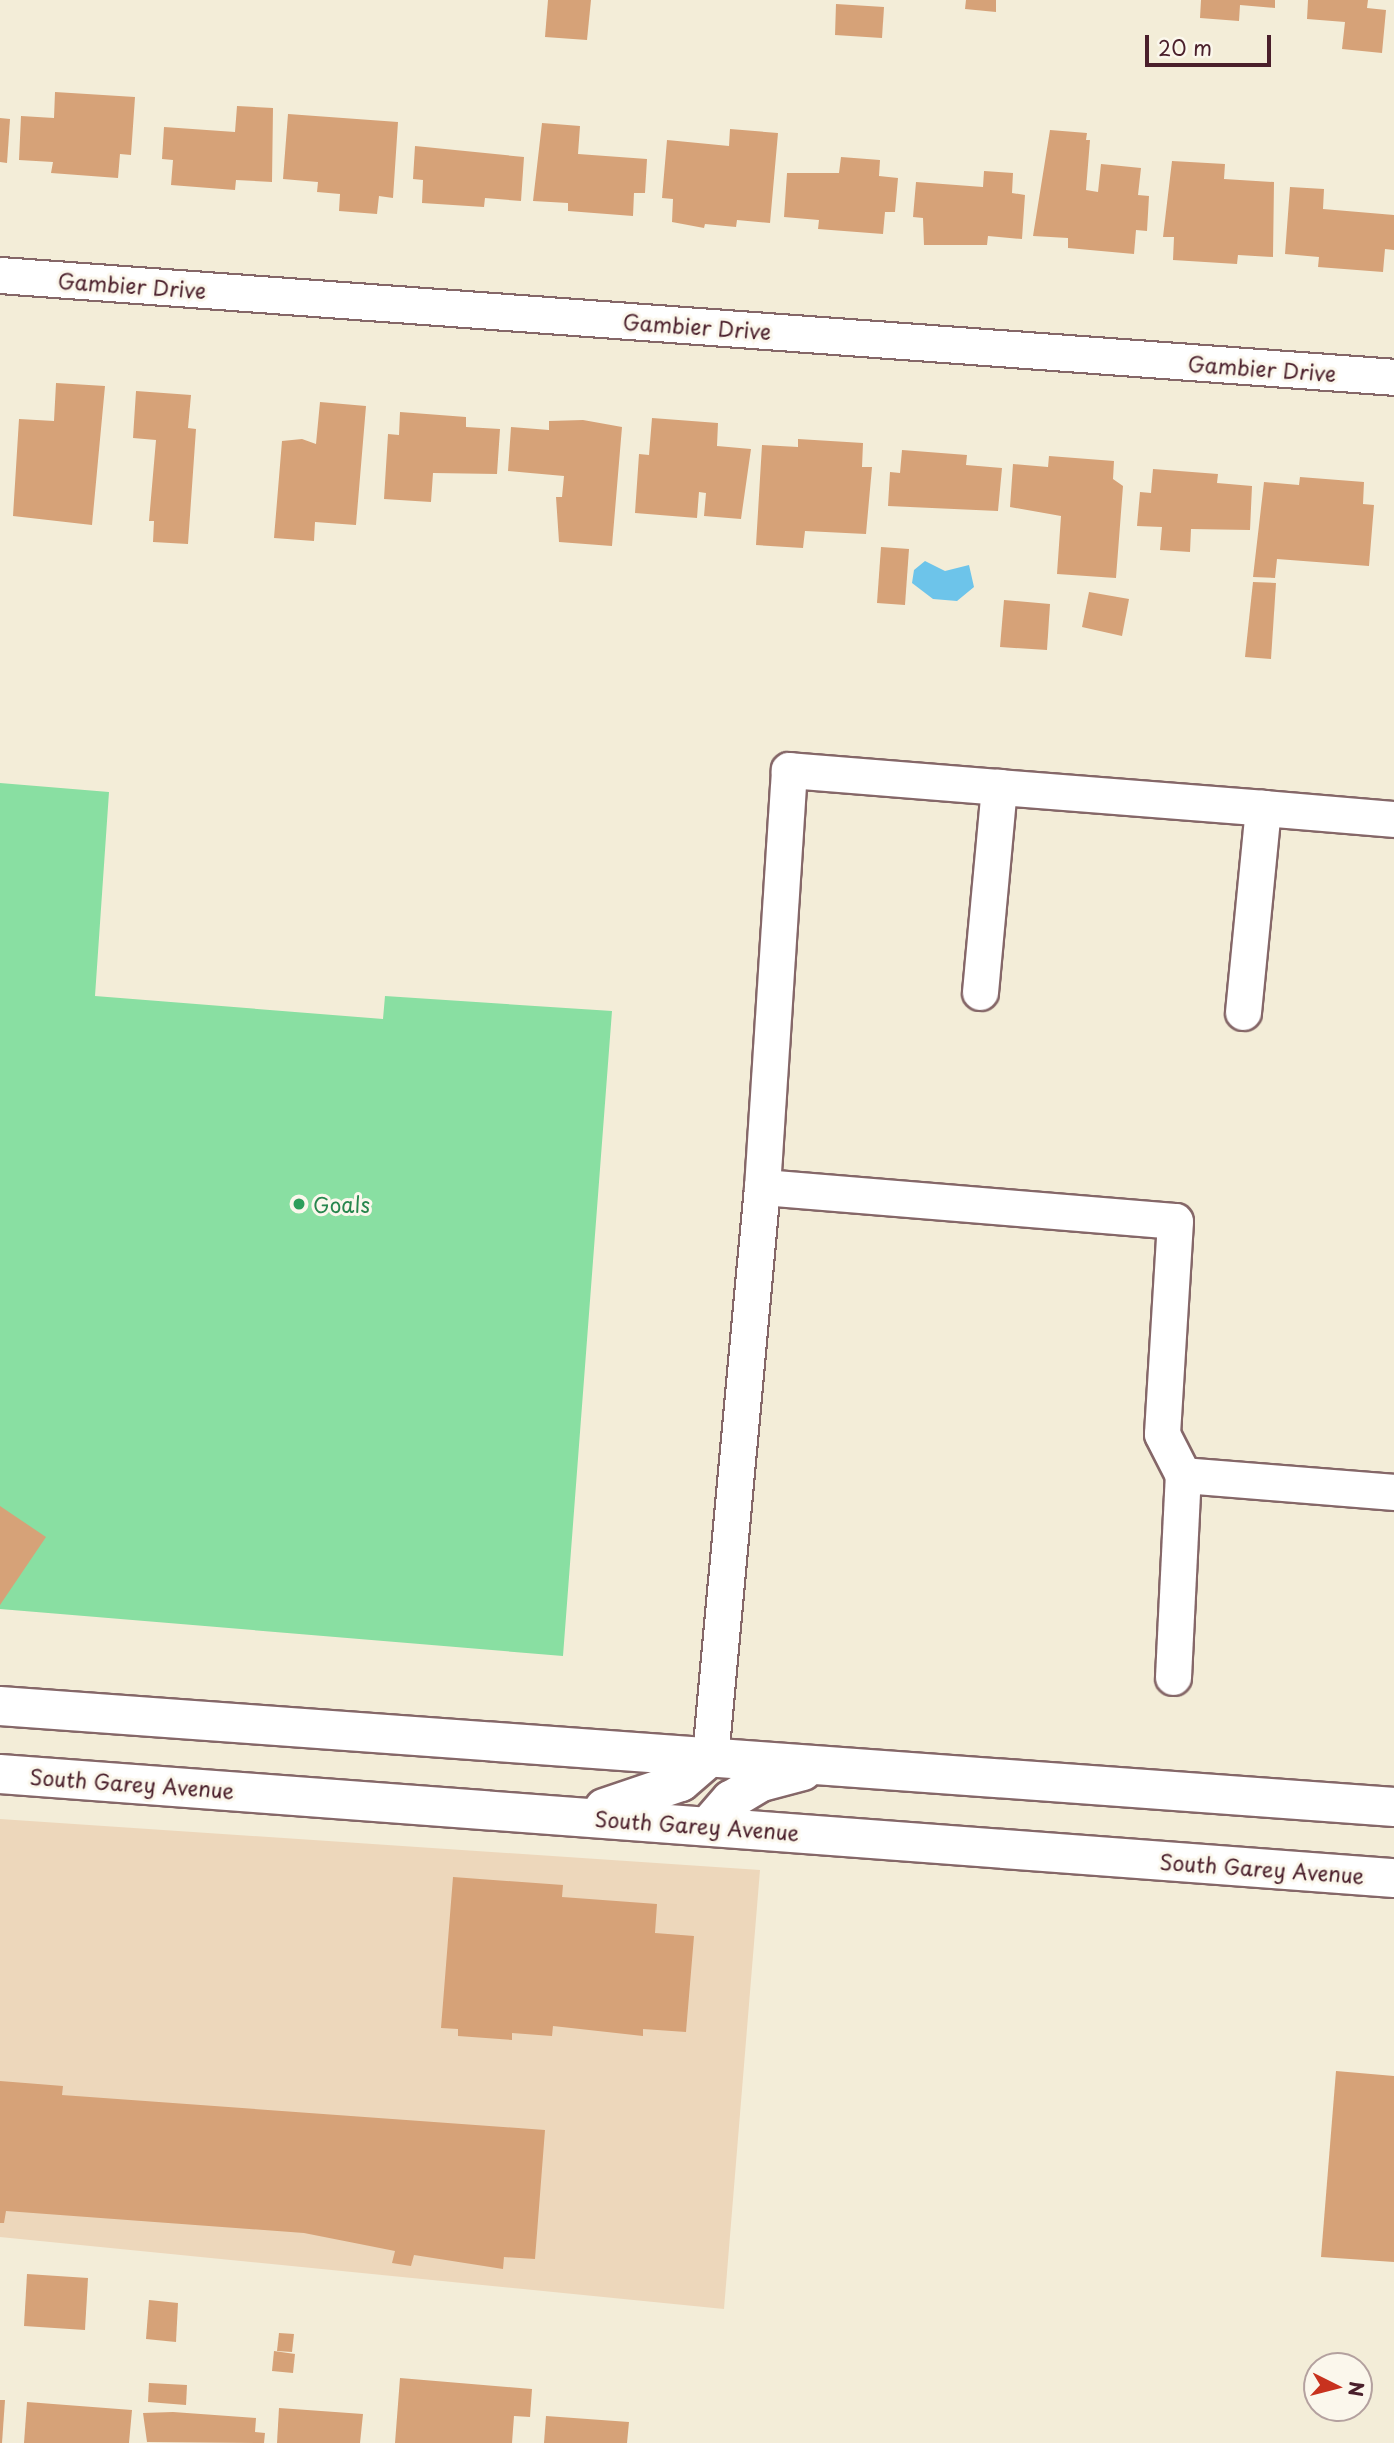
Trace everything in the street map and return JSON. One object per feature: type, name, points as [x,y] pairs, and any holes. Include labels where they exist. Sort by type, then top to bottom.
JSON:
[{"type":"main road","points":[[0,1706],[1394,1807]]},
{"type":"main road","points":[[577,1816],[657,1793],[681,1782],[710,1757]]},
{"type":"main road","points":[[708,1826],[731,1800],[761,1782],[824,1766]]},
{"type":"main road","name":"South Garey Avenue","points":[[0,1774],[1394,1878]]},
{"type":"street","name":"Gambier Drive","points":[[0,275],[1394,377]]},
{"type":"street","points":[[710,1757],[762,1187],[789,770],[1394,818]]},
{"type":"street","points":[[980,992],[999,786]]},
{"type":"street","points":[[1243,1012],[1264,808]]},
{"type":"street","points":[[762,1187],[1175,1221],[1162,1434],[1184,1475],[1173,1678]]},
{"type":"street","points":[[1184,1475],[1394,1492]]},
{"type":"shaded area","points":[[0,1819],[760,1870],[724,2309],[0,2237]]},
{"type":"green space","name":"Goals","points":[[0,783],[109,792],[95,996],[383,1019],[385,996],[612,1011],[563,1656],[0,1609]]},
{"type":"water","points":[[925,561],[945,571],[969,565],[974,587],[957,601],[933,599],[912,583],[914,570]]},
{"type":"building","points":[[548,0],[591,0],[587,40],[545,37]]},
{"type":"building","points":[[966,0],[996,0],[996,12],[965,9]]},
{"type":"building","points":[[1201,0],[1275,0],[1275,8],[1240,5],[1239,21],[1200,18]]},
{"type":"building","points":[[1308,0],[1368,0],[1367,8],[1386,10],[1382,53],[1342,49],[1345,22],[1307,19]]},
{"type":"building","points":[[836,4],[884,7],[882,38],[835,35]]},
{"type":"building","points":[[55,92],[135,97],[131,155],[120,154],[118,178],[51,173],[53,162],[19,160],[21,116],[54,118]]},
{"type":"building","points":[[237,106],[273,108],[272,182],[236,180],[235,190],[171,185],[173,160],[162,159],[164,127],[235,132]]},
{"type":"building","points":[[288,114],[398,122],[393,198],[379,196],[377,214],[339,211],[340,194],[317,192],[318,182],[283,179]]},
{"type":"building","points":[[0,118],[10,119],[7,163],[0,162]]},
{"type":"building","points":[[542,123],[580,126],[578,154],[647,159],[645,193],[634,193],[633,216],[568,211],[568,203],[533,201]]},
{"type":"building","points":[[730,129],[778,133],[770,223],[737,220],[736,227],[705,224],[704,228],[672,222],[673,199],[662,198],[667,140],[729,146]]},
{"type":"building","points":[[1050,130],[1087,133],[1086,140],[1090,140],[1086,190],[1098,192],[1101,164],[1141,168],[1138,195],[1149,196],[1147,231],[1136,230],[1134,254],[1068,248],[1068,238],[1033,236]]},
{"type":"building","points":[[415,146],[524,157],[521,201],[485,198],[484,207],[422,203],[423,180],[413,179]]},
{"type":"building","points":[[841,157],[880,160],[879,176],[898,178],[895,212],[885,212],[883,234],[818,229],[819,220],[784,217],[787,173],[839,173]]},
{"type":"building","points":[[1172,161],[1225,164],[1224,179],[1274,182],[1273,257],[1238,255],[1237,264],[1173,260],[1174,237],[1163,237]]},
{"type":"building","points":[[984,171],[1013,173],[1012,193],[1025,195],[1022,239],[988,236],[987,245],[924,245],[923,218],[913,217],[916,182],[983,187]]},
{"type":"building","points":[[1290,187],[1324,189],[1323,209],[1394,215],[1394,250],[1385,249],[1383,272],[1318,267],[1319,257],[1285,254]]},
{"type":"building","points":[[56,383],[105,386],[92,525],[13,516],[19,419],[54,421]]},
{"type":"building","points":[[136,391],[191,395],[188,428],[196,429],[188,544],[153,542],[154,521],[149,521],[156,440],[133,438]]},
{"type":"building","points":[[320,402],[366,406],[356,525],[315,522],[314,541],[274,538],[282,441],[302,439],[316,444]]},
{"type":"building","points":[[400,412],[466,417],[466,427],[500,429],[497,474],[433,473],[431,502],[384,499],[388,434],[399,435]]},
{"type":"building","points":[[652,418],[718,423],[717,446],[751,449],[741,519],[704,516],[706,493],[699,492],[697,518],[635,513],[639,454],[649,455]]},
{"type":"building","points":[[583,420],[622,427],[612,546],[559,542],[556,497],[562,497],[564,476],[508,471],[511,427],[549,430],[549,421]]},
{"type":"building","points":[[798,439],[863,443],[862,467],[872,467],[866,534],[805,531],[803,548],[756,545],[762,445],[798,447]]},
{"type":"building","points":[[902,450],[967,455],[966,465],[1002,468],[998,511],[888,506],[890,472],[900,473]]},
{"type":"building","points":[[1049,456],[1114,461],[1113,479],[1123,486],[1116,578],[1057,574],[1061,516],[1010,507],[1013,464],[1048,467]]},
{"type":"building","points":[[1153,469],[1218,474],[1217,483],[1252,486],[1250,530],[1191,529],[1190,552],[1160,550],[1162,527],[1137,526],[1140,492],[1151,493]]},
{"type":"building","points":[[1300,477],[1364,482],[1363,504],[1374,505],[1369,566],[1277,559],[1275,578],[1253,577],[1264,482],[1299,485]]},
{"type":"building","points":[[881,547],[909,549],[905,605],[877,603]]},
{"type":"building","points":[[1253,582],[1276,583],[1271,659],[1245,657]]},
{"type":"building","points":[[1089,592],[1129,599],[1122,636],[1082,627]]},
{"type":"building","points":[[1004,600],[1050,604],[1047,650],[1000,647]]},
{"type":"building","points":[[0,1506],[46,1537],[0,1605]]},
{"type":"building","points":[[453,1877],[563,1885],[562,1897],[657,1904],[655,1933],[694,1936],[686,2032],[643,2029],[643,2036],[553,2026],[552,2036],[512,2033],[512,2040],[458,2036],[458,2029],[441,2028]]},
{"type":"building","points":[[1336,2071],[1394,2076],[1394,2262],[1321,2257]]},
{"type":"building","points":[[0,2081],[63,2086],[62,2095],[545,2130],[535,2259],[504,2257],[503,2269],[414,2255],[411,2266],[392,2263],[395,2251],[304,2233],[6,2211],[4,2223],[0,2223]]},
{"type":"building","points":[[27,2274],[88,2278],[85,2330],[24,2326]]},
{"type":"building","points":[[149,2300],[178,2303],[176,2342],[146,2339]]},
{"type":"building","points":[[279,2333],[294,2334],[292,2352],[277,2351]]},
{"type":"building","points":[[274,2351],[295,2354],[293,2373],[272,2371]]},
{"type":"building","points":[[400,2378],[532,2389],[530,2417],[514,2416],[512,2443],[395,2443]]},
{"type":"building","points":[[149,2383],[187,2385],[186,2405],[148,2402]]},
{"type":"building","points":[[0,2400],[5,2400],[2,2443],[0,2443]]},
{"type":"building","points":[[27,2402],[132,2410],[129,2443],[24,2443]]},
{"type":"building","points":[[279,2408],[363,2414],[360,2443],[277,2443]]},
{"type":"building","points":[[173,2412],[256,2418],[255,2432],[265,2433],[264,2443],[147,2442],[143,2413]]},
{"type":"building","points":[[546,2416],[629,2422],[627,2443],[544,2443]]},
{"type":"place","name":"Goals","points":[[299,1204]]}]
